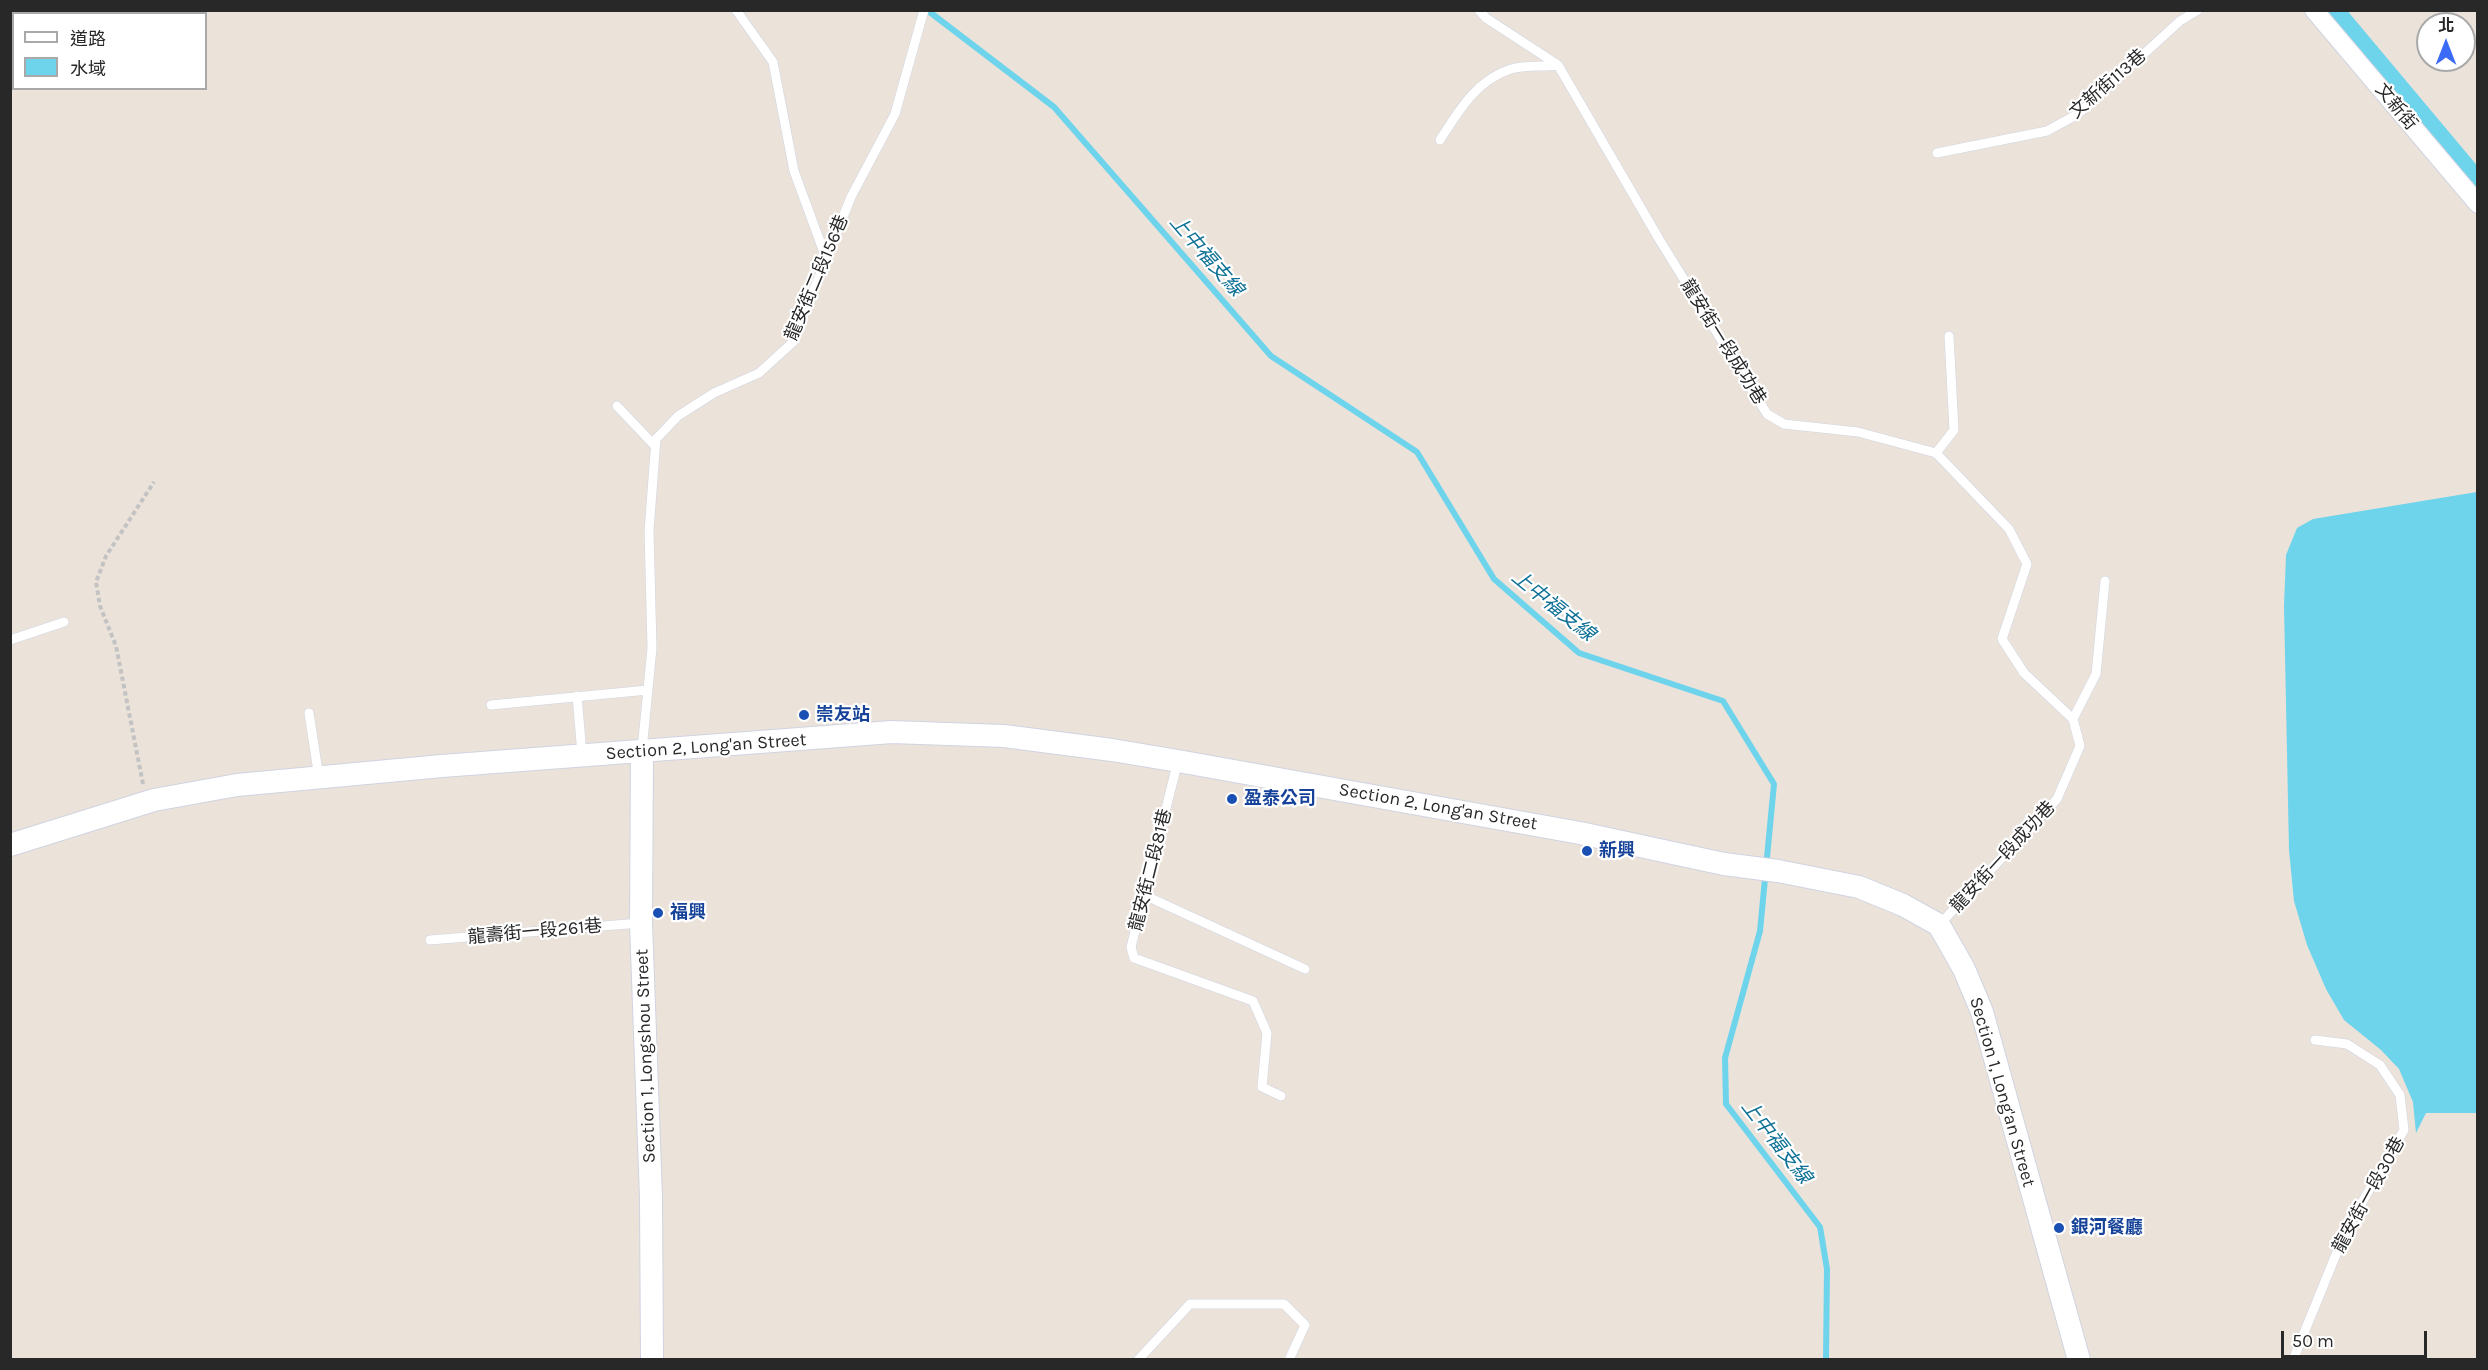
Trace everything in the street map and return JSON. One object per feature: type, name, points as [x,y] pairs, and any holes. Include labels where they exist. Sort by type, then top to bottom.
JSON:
[{"type":"street","name":"文新街","points":[[2314,10],[2478,204]]},
{"type":"street","name":"Section 2, Long'an Street","points":[[10,845],[146,802],[237,785],[892,732],[1004,736],[1178,761],[1580,833],[1724,864],[1778,871],[1859,887],[1903,905],[1939,925]]},
{"type":"street","name":"Section 1, Longshou Street","points":[[642,752],[641,923],[650,1186],[652,1359]]},
{"type":"street","name":"Section 1, Long'an Street","points":[[1939,925],[1964,969],[1982,1012],[2079,1359]]},
{"type":"lane","points":[[736,10],[773,62],[794,171],[826,258]]},
{"type":"lane","name":"龍安街二段156巷","points":[[655,446],[656,439],[678,416],[714,393],[759,373],[793,342],[851,198],[895,114],[924,10]]},
{"type":"lane","name":"龍安街一段成功巷","points":[[1479,10],[1486,18],[1558,65],[1659,238],[1767,414],[1784,424],[1858,432],[1936,453]]},
{"type":"lane","name":"文新街113巷","points":[[1937,153],[2047,131],[2078,114],[2180,21],[2198,10]]},
{"type":"lane","points":[[1440,140],[1466,100],[1488,81],[1511,69],[1558,65]]},
{"type":"lane","points":[[1949,336],[1954,430],[1936,453],[2009,530],[2027,564],[2002,639],[2024,673],[2073,719],[2096,674],[2105,581]]},
{"type":"lane","points":[[617,406],[655,446],[650,531],[652,648],[642,752]]},
{"type":"lane","points":[[10,640],[64,622]]},
{"type":"lane","points":[[491,705],[648,690]]},
{"type":"lane","points":[[577,696],[582,756]]},
{"type":"lane","points":[[309,713],[319,778]]},
{"type":"lane","name":"龍安街一段成功巷","points":[[1939,925],[2057,800],[2080,746],[2073,719]]},
{"type":"lane","name":"龍安街二段81巷","points":[[1178,761],[1131,947],[1134,958],[1253,1001],[1267,1033],[1262,1087],[1281,1096]]},
{"type":"lane","points":[[1144,896],[1305,969]]},
{"type":"lane","name":"龍壽街一段261巷","points":[[430,940],[641,923]]},
{"type":"lane","name":"龍安街一段30巷","points":[[2293,1359],[2346,1230],[2404,1130],[2400,1095],[2380,1065],[2347,1044],[2315,1040]]},
{"type":"lane","points":[[1138,1359],[1190,1304],[1284,1304],[1305,1325],[1289,1359]]},
{"type":"path","points":[[146,802],[116,646],[100,606],[96,582],[106,556],[154,482]]},
{"type":"water","points":[[2477,492],[2477,1113],[2426,1113],[2416,1133],[2413,1102],[2399,1069],[2381,1050],[2344,1020],[2326,989],[2307,945],[2294,901],[2289,850],[2284,606],[2286,555],[2297,528],[2313,519]]},
{"type":"waterway","name":"上中福支線","points":[[927,10],[1054,107],[1271,356],[1417,452],[1494,579],[1579,653],[1723,701],[1774,784],[1760,931],[1725,1058],[1726,1104],[1820,1227],[1827,1269],[1826,1360]]},
{"type":"waterway","points":[[2333,10],[2478,183]]},
{"type":"place","name":"崇友站","points":[[804,715]]},
{"type":"place","name":"盈泰公司","points":[[1232,799]]},
{"type":"place","name":"新興","points":[[1587,851]]},
{"type":"place","name":"福興","points":[[658,913]]},
{"type":"place","name":"銀河餐廳","points":[[2059,1228]]}]
